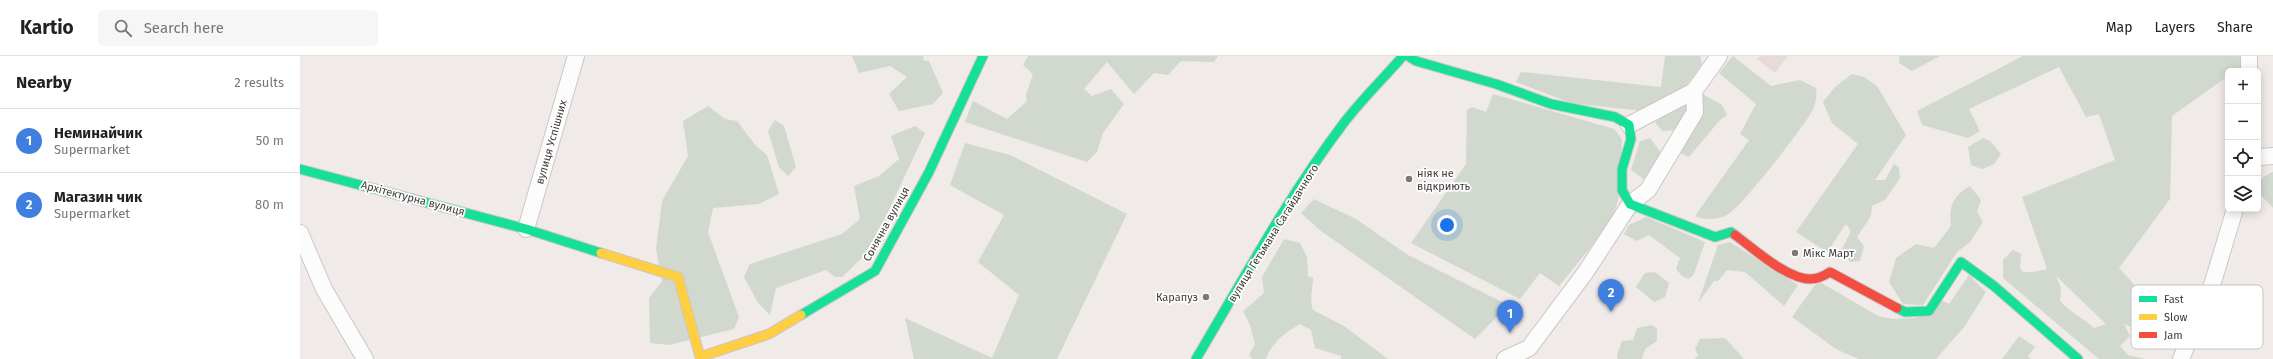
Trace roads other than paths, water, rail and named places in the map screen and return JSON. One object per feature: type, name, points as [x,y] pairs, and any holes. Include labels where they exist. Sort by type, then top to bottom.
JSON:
[{"type":"street","name":"вулиця Успішних","points":[[526,229],[576,56]]},
{"type":"street","name":"Сонячна вулиця","points":[[700,356],[770,334],[875,271],[929,172],[983,56]]},
{"type":"street","name":"вулиця Гетьмана Сагайдачного","points":[[1196,359],[1276,223],[1309,173],[1343,124],[1404,56]]},
{"type":"street","points":[[1408,56],[1416,60],[1496,84],[1551,104],[1615,117],[1629,125]]},
{"type":"street","points":[[1629,125],[1694,91],[1719,56]]},
{"type":"street","points":[[2249,56],[2249,68]]},
{"type":"street","points":[[1505,359],[1529,348],[1598,254],[1630,204],[1648,190],[1695,112],[1694,91]]},
{"type":"street","points":[[1629,125],[1631,139],[1622,169],[1622,190],[1630,204],[1715,237],[1731,232],[1793,275],[1806,280],[1816,279],[1830,272],[1905,312],[1929,311],[1961,262],[1994,286],[2078,359]]},
{"type":"street","points":[[2261,157],[2273,156]]},
{"type":"street","name":"Архітектурна вулиця","points":[[300,169],[526,229],[678,277],[684,292],[692,337],[700,356]]},
{"type":"street","points":[[2212,285],[2234,212]]},
{"type":"street","points":[[300,233],[324,290],[365,359]]},
{"type":"street","points":[[2181,359],[2185,349]]},
{"type":"place","name":"ніяк не відкриють","points":[[1409,179]]},
{"type":"place","name":"Мікс Март","points":[[1795,253]]},
{"type":"place","name":"Карапуз","points":[[1206,297]]},
{"type":"place","name":"Магазин чик","points":[[1611,312]]},
{"type":"place","name":"Неминайчик","points":[[1510,333]]}]
